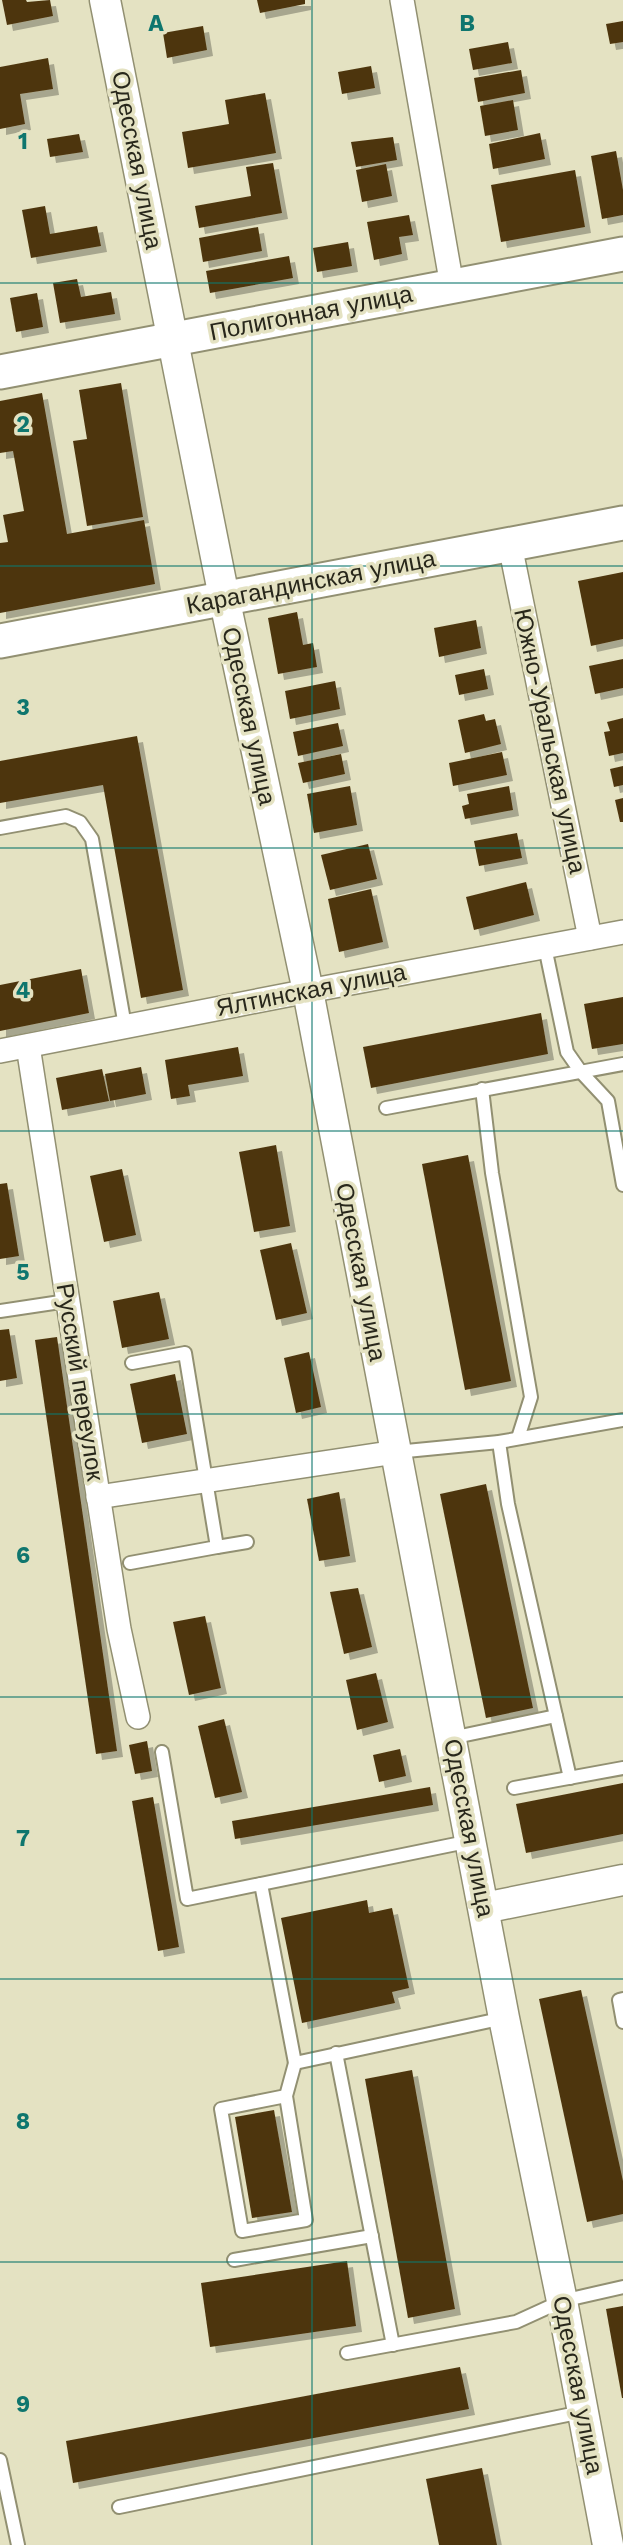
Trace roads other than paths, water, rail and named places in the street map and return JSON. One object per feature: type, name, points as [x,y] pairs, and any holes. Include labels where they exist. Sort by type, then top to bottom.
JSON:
[{"type":"main road","name":"Полигонная улица","points":[[0,372],[623,254]]},
{"type":"main road","name":"Карагандинская улица","points":[[0,641],[623,523]]},
{"type":"street","name":"Одесская улица","points":[[105,0],[224,597],[308,991],[504,2018],[562,2301],[608,2545]]},
{"type":"street","points":[[402,0],[453,286]]},
{"type":"street","name":"Южно-Уральская улица","points":[[510,545],[590,938]]},
{"type":"street","name":"Ялтинская улица","points":[[0,1051],[623,932]]},
{"type":"street","name":"Русский переулок","points":[[28,1046],[119,1629],[138,1717]]},
{"type":"street","points":[[99,1497],[396,1452]]},
{"type":"street","points":[[484,1908],[623,1881]]},
{"type":"lane","points":[[0,828],[66,816],[80,822],[92,839],[125,1026]]},
{"type":"lane","points":[[545,947],[567,1052],[608,1101],[623,1185]]},
{"type":"lane","points":[[386,1108],[623,1063]]},
{"type":"lane","points":[[482,1089],[492,1173],[531,1397],[518,1438]]},
{"type":"lane","points":[[0,1311],[67,1301]]},
{"type":"lane","points":[[132,1363],[185,1353],[216,1547]]},
{"type":"lane","points":[[396,1452],[499,1442],[623,1420]]},
{"type":"lane","points":[[499,1442],[508,1504],[570,1778]]},
{"type":"lane","points":[[130,1563],[247,1542]]},
{"type":"lane","points":[[451,1738],[555,1716]]},
{"type":"lane","points":[[162,1752],[187,1899],[471,1841]]},
{"type":"lane","points":[[514,1788],[623,1768]]},
{"type":"lane","points":[[261,1884],[295,2063],[286,2096],[306,2220],[242,2231],[220,2109],[286,2096]]},
{"type":"lane","points":[[623,1999],[619,2000],[623,2022]]},
{"type":"lane","points":[[295,2063],[504,2018]]},
{"type":"lane","points":[[336,2053],[393,2344]]},
{"type":"lane","points":[[234,2260],[372,2236]]},
{"type":"lane","points":[[347,2353],[516,2322],[562,2301],[623,2287]]},
{"type":"lane","points":[[119,2507],[583,2412]]},
{"type":"lane","points":[[0,2460],[18,2545]]}]
